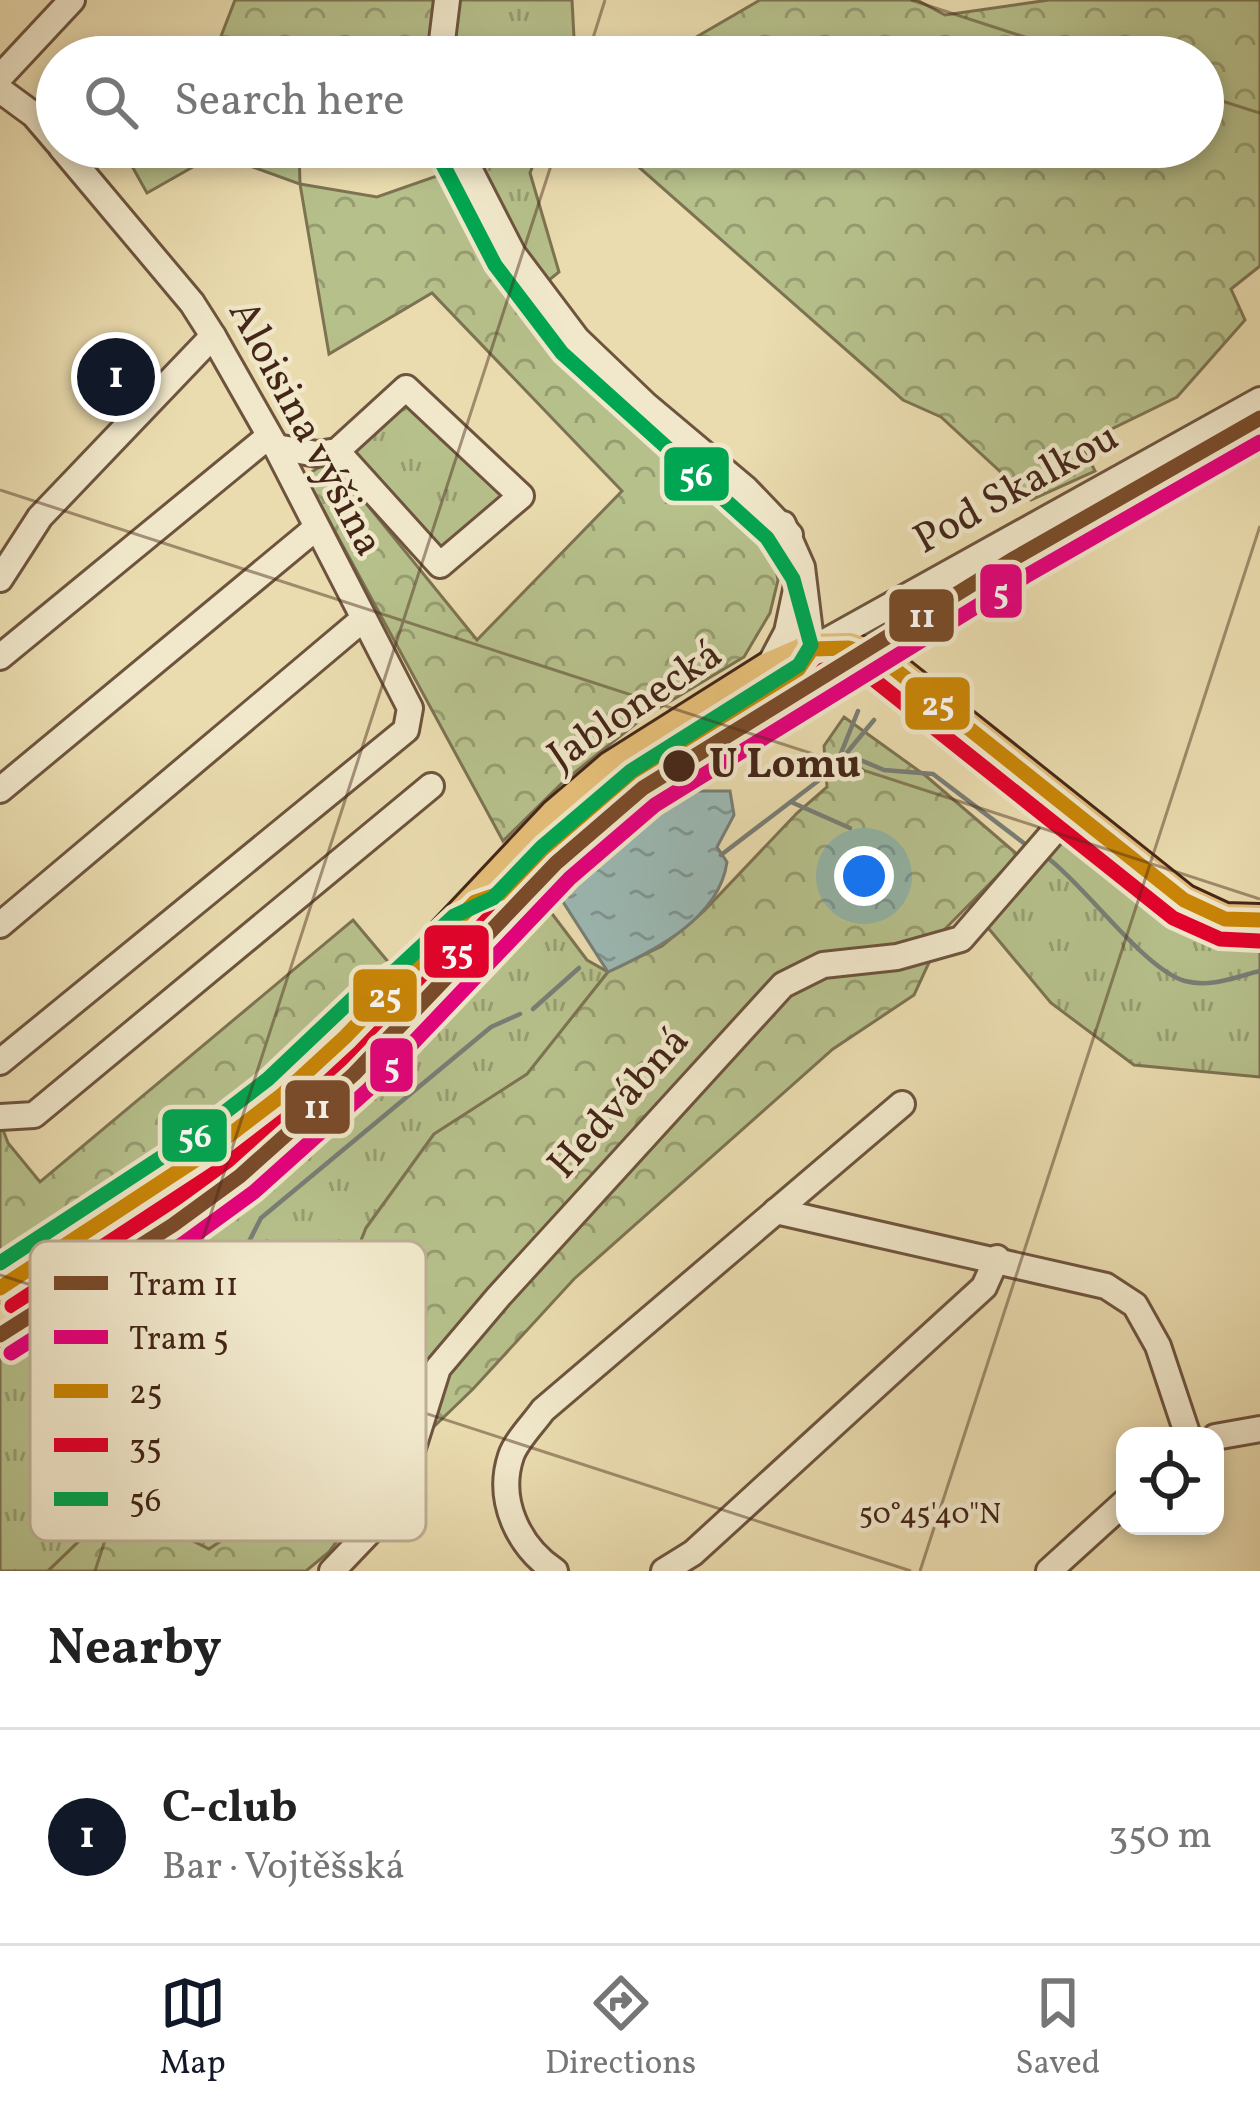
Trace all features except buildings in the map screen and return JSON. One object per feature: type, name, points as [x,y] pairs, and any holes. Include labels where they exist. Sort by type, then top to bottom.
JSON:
[{"type":"main road","name":"Jablonecká","points":[[74,1241],[206,1153],[298,1081],[378,1004],[555,815],[610,767],[768,668],[827,644]]},
{"type":"main road","points":[[827,644],[867,652],[899,671],[1184,900],[1225,919],[1260,920]]},
{"type":"main road","name":"Jablonecká","points":[[0,1288],[30,1269]]},
{"type":"street","points":[[38,36],[72,0]]},
{"type":"street","points":[[443,36],[447,0]]},
{"type":"street","points":[[0,77],[36,38]]},
{"type":"street","name":"Aloisina výšina","points":[[0,91],[36,118]]},
{"type":"street","name":"Aloisina výšina","points":[[0,1062],[406,730],[410,708],[273,441],[213,336],[192,303],[78,168]]},
{"type":"street","points":[[469,168],[513,254],[577,339],[783,524],[827,644]]},
{"type":"street","points":[[0,579],[40,517],[213,336]]},
{"type":"street","points":[[0,657],[273,441],[327,452],[440,565],[521,496],[406,388],[327,452],[296,487]]},
{"type":"street","name":"Pod Skalkou","points":[[827,644],[1260,400]]},
{"type":"street","points":[[768,668],[788,632],[797,583],[783,524]]},
{"type":"street","points":[[0,790],[316,528]]},
{"type":"street","points":[[0,925],[362,620]]},
{"type":"street","points":[[0,1117],[34,1115],[431,786]]},
{"type":"street","name":"Hedvábná","points":[[426,1406],[438,1368],[631,1148],[783,985],[823,965],[897,957],[961,939],[1071,812]]},
{"type":"street","points":[[555,1571],[538,1560],[512,1523],[507,1493],[511,1455],[543,1410],[902,1103]]},
{"type":"street","points":[[124,1209],[148,1241]]},
{"type":"street","points":[[776,1211],[1106,1286],[1135,1305],[1157,1346],[1185,1427]]},
{"type":"street","points":[[664,1571],[693,1553],[984,1287],[997,1258]]},
{"type":"street","points":[[1224,1436],[1260,1430]]},
{"type":"street","points":[[1049,1571],[1116,1510]]},
{"type":"street","name":"Hedvábná","points":[[332,1571],[361,1541]]},
{"type":"green space","points":[[235,0],[447,0],[441,36],[221,36]]},
{"type":"green space","points":[[447,0],[572,0],[574,36],[443,36]]},
{"type":"green space","points":[[760,0],[917,0],[945,15],[1049,0],[1260,0],[1260,266],[1231,289],[1245,320],[1177,397],[1081,444],[1095,471],[1031,500],[941,417],[903,400],[640,168],[1224,168],[1224,36],[698,36]]},
{"type":"green space","points":[[133,168],[191,168],[147,193]]},
{"type":"green space","points":[[255,168],[300,168],[300,184]]},
{"type":"green space","points":[[470,168],[532,168],[559,272],[538,289]]},
{"type":"green space","points":[[470,168],[538,289],[711,461],[772,545],[778,580],[770,613],[744,657],[644,717],[564,781],[503,841],[305,476],[331,460],[477,640],[622,491],[432,293],[329,354],[300,184],[377,197]]},
{"type":"green space","points":[[406,392],[510,496],[440,552],[341,450]]},
{"type":"green space","points":[[844,717],[926,776],[1018,855],[944,930],[914,995],[833,1049],[574,1279],[426,1434],[426,1241],[361,1241],[366,1228],[434,1134],[527,1074],[608,972],[662,946],[704,911],[827,787],[824,746]]},
{"type":"green space","points":[[1051,813],[1120,876],[1172,914],[1230,934],[1260,933],[1260,1077],[1134,1065],[1051,1003],[969,905]]},
{"type":"green space","points":[[503,849],[587,960],[608,972],[528,1074],[434,1134],[361,1241],[73,1241],[64,1230],[406,959]]},
{"type":"green space","points":[[353,920],[395,970],[295,1065],[207,1137],[46,1241],[30,1241],[30,1252],[0,1271],[0,1122],[8,1143],[40,1182]]},
{"type":"green space","points":[[30,1329],[30,1541],[79,1541],[48,1571],[0,1571],[0,1349]]},
{"type":"green space","points":[[79,1541],[193,1541],[209,1549],[221,1541],[337,1541],[306,1571],[48,1571]]},
{"type":"green space","points":[[174,1541],[222,1541],[209,1550]]},
{"type":"water","points":[[698,791],[730,791],[734,815],[717,847],[727,862],[721,882],[712,900],[682,930],[608,972],[558,894],[621,832],[657,808]]},
{"type":"waterway","points":[[721,855],[835,768],[858,711]]},
{"type":"waterway","points":[[840,761],[874,720]]},
{"type":"waterway","points":[[846,754],[884,770],[933,774],[1025,844]]},
{"type":"waterway","points":[[791,802],[850,828]]},
{"type":"waterway","points":[[1049,859],[1169,974],[1204,983],[1260,971]]},
{"type":"waterway","points":[[533,1009],[579,968]]},
{"type":"waterway","points":[[249,1241],[261,1218],[491,1027],[520,1014]]},
{"type":"tram line","name":"11","points":[[148,1241],[240,1176],[354,1074],[556,863],[643,788],[1015,558],[1260,418]]},
{"type":"tram line","name":"5","points":[[187,1241],[254,1192],[369,1089],[570,878],[655,805],[1026,576],[1260,442]]},
{"type":"tram line","name":"11","points":[[0,1335],[30,1316]]},
{"type":"tram line","name":"5","points":[[11,1353],[30,1341]]},
{"type":"transit line","name":"56","points":[[34,1241],[194,1136],[268,1079],[365,987],[396,970],[454,916],[493,898],[542,847],[631,771],[799,665],[811,645],[793,579],[767,538],[562,353],[495,265],[445,168]]},
{"type":"transit line","name":"25","points":[[72,1241],[206,1153],[282,1095],[475,902],[519,887],[642,777],[786,687],[812,649],[849,648],[883,660],[1184,900],[1225,919],[1260,920]]},
{"type":"transit line","name":"35","points":[[111,1241],[218,1171],[295,1112],[487,920],[531,904],[655,794],[799,704],[823,670],[846,669],[873,679],[1173,918],[1220,939],[1259,941]]},
{"type":"transit line","name":"56","points":[[0,1263],[30,1243]]},
{"type":"transit line","name":"25","points":[[0,1288],[30,1268]]},
{"type":"transit line","name":"35","points":[[12,1306],[30,1294]]},
{"type":"place","name":"C-club","points":[[116,377]]},
{"type":"place","name":"U Lomu","points":[[679,766]]}]
